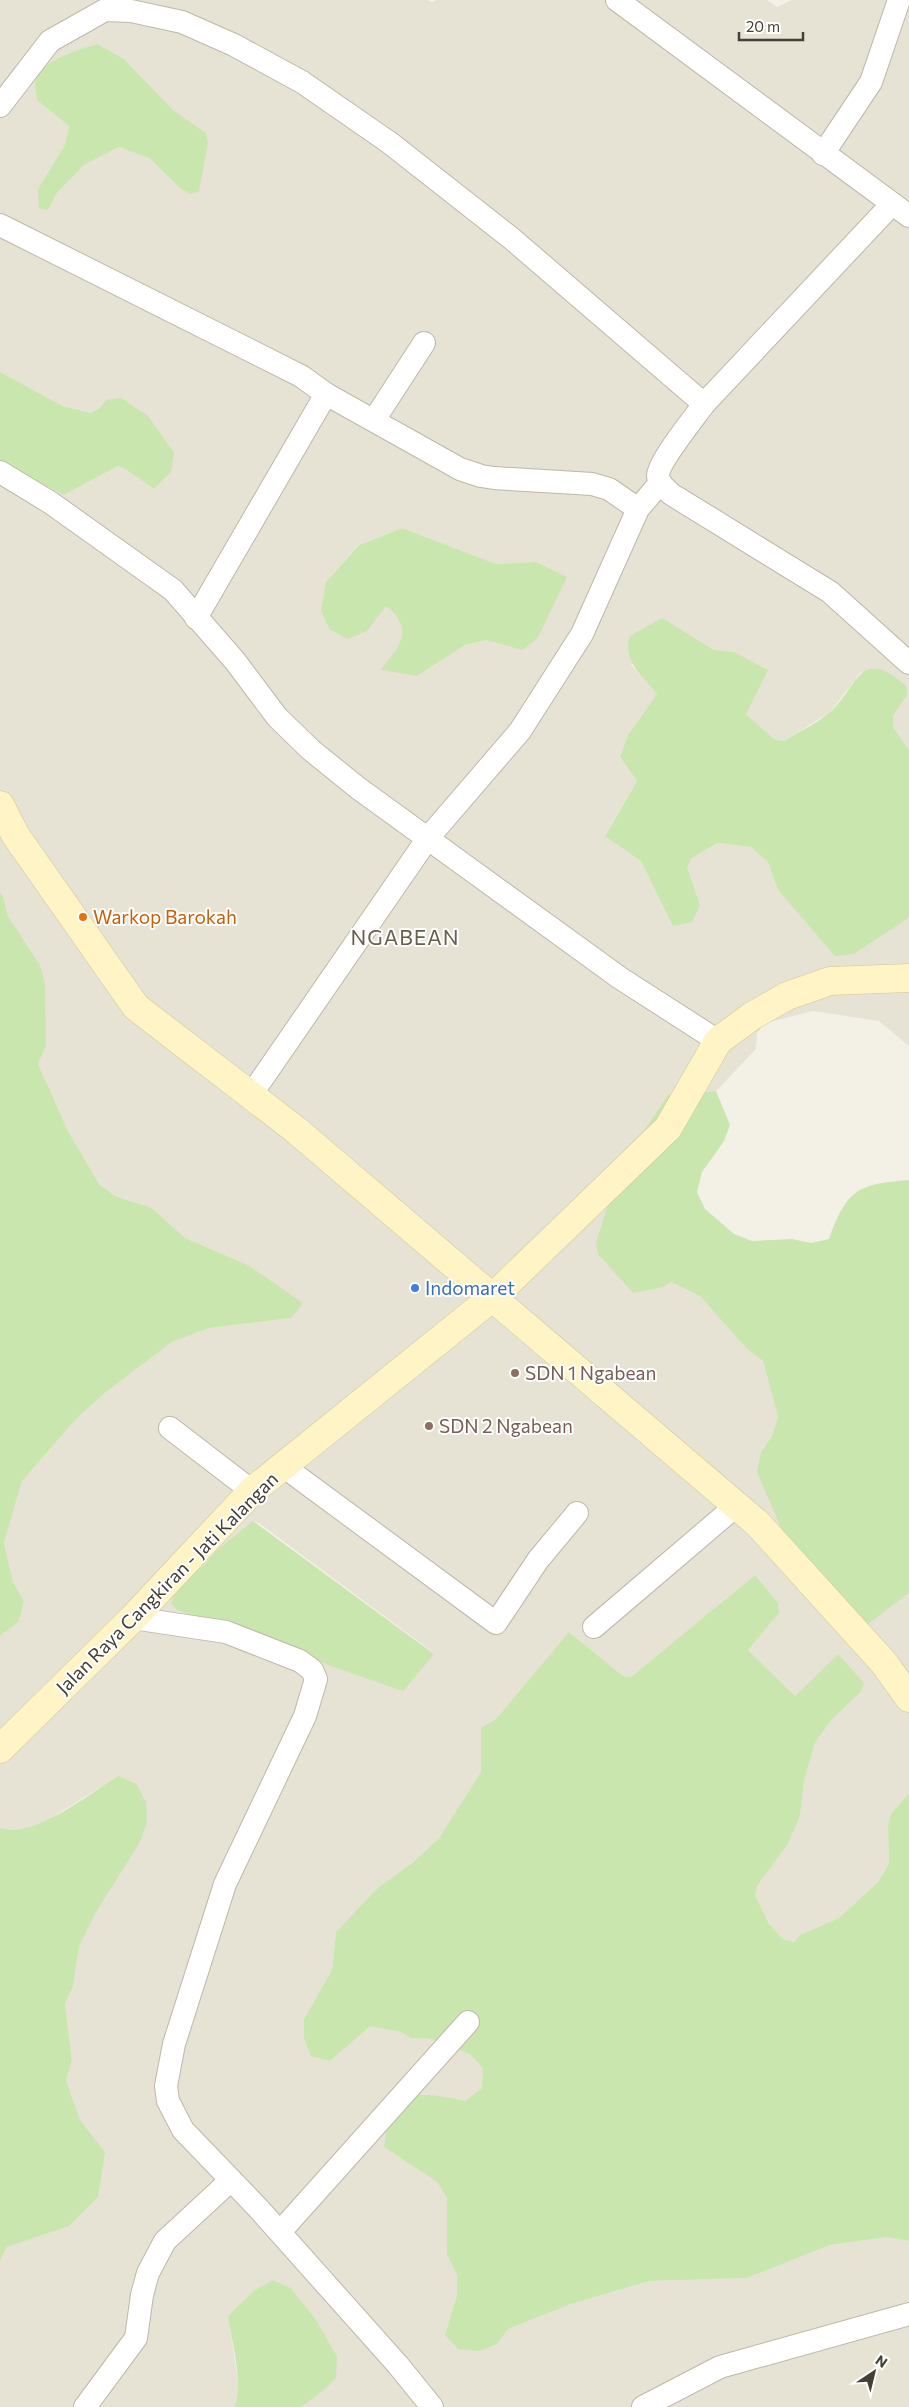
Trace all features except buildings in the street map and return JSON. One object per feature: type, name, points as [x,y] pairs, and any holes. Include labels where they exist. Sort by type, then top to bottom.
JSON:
[{"type":"street","points":[[617,0],[901,210],[704,404],[674,444],[658,471],[660,484],[671,494],[830,592],[909,663]]},
{"type":"street","points":[[823,154],[871,82],[899,0]]},
{"type":"street","points":[[0,106],[50,41],[105,10],[130,11],[182,22],[234,44],[302,82],[390,143],[511,238],[704,404]]},
{"type":"street","points":[[0,225],[302,376],[326,394],[471,473],[494,478],[592,484],[609,489],[638,508]]},
{"type":"street","points":[[374,420],[424,343]]},
{"type":"street","points":[[196,618],[326,394]]},
{"type":"street","points":[[0,472],[51,503],[173,590],[235,661],[277,717],[311,750],[358,788],[620,978],[718,1042]]},
{"type":"street","points":[[251,1095],[428,838],[520,730],[582,634],[638,508],[660,484]]},
{"type":"street","points":[[0,805],[16,836],[136,1007],[296,1130],[737,1505],[758,1524],[884,1663],[909,1698]]},
{"type":"street","name":"Jalan Raya Cangkiran - Jati Kalangan","points":[[0,1749],[133,1618],[252,1491],[493,1297],[668,1128],[718,1042],[752,1016],[787,996],[830,981],[909,978]]},
{"type":"street","points":[[170,1428],[252,1491]]},
{"type":"street","points":[[283,1466],[496,1623],[538,1560],[576,1513]]},
{"type":"street","points":[[594,1627],[737,1505]]},
{"type":"street","points":[[133,1618],[226,1632],[300,1661],[312,1670],[316,1680],[305,1716],[225,1884],[174,2044],[166,2086],[168,2101],[183,2130],[280,2232],[398,2365],[432,2407]]},
{"type":"street","points":[[280,2232],[468,2022]]},
{"type":"street","points":[[85,2407],[136,2338],[142,2295],[148,2273],[165,2241],[231,2180]]},
{"type":"street","points":[[643,2407],[720,2367],[909,2314]]},
{"type":"shaded area","points":[[0,0],[427,0],[432,2],[437,0],[767,0],[777,7],[792,0],[909,0],[909,750],[893,727],[893,716],[907,695],[861,672],[830,712],[784,741],[774,739],[746,714],[734,652],[714,650],[661,618],[631,665],[657,694],[628,735],[620,757],[637,781],[605,835],[641,861],[674,926],[700,905],[687,867],[692,858],[719,843],[751,847],[768,862],[778,890],[854,954],[909,918],[909,1046],[879,1021],[813,1011],[765,1023],[757,1033],[756,1049],[716,1091],[669,1094],[663,1287],[671,1281],[700,1296],[747,1349],[763,1361],[778,1417],[772,1436],[761,1452],[867,1625],[909,1593],[909,1793],[891,1814],[888,1824],[889,1864],[878,1882],[839,1918],[800,1935],[794,1942],[783,1939],[769,1924],[755,1895],[757,1886],[788,1844],[800,1816],[804,1781],[815,1743],[832,1719],[860,1693],[838,1654],[795,1696],[748,1650],[779,1613],[755,1575],[631,1677],[623,1676],[569,1632],[497,1718],[481,1728],[481,1772],[439,1838],[336,1932],[332,1970],[304,2019],[304,2038],[330,2061],[369,2025],[401,2032],[411,2038],[431,2039],[470,2054],[483,2069],[482,2088],[465,2101],[423,2094],[384,2147],[437,2182],[447,2198],[447,2255],[457,2275],[457,2295],[445,2335],[497,2344],[508,2329],[571,2304],[651,2281],[747,2278],[830,2245],[887,2237],[909,2241],[909,2407],[301,2407],[323,2391],[337,2356],[316,2321],[291,2288],[273,2280],[228,2316],[238,2382],[238,2401],[234,2407],[0,2407],[0,2261],[7,2247],[69,2226],[105,2152],[80,2120],[66,2080],[72,2061],[65,2004],[73,1986],[79,1947],[96,1912],[118,1776],[48,1820],[27,1828],[7,1830],[0,1828],[0,1636],[19,1621],[24,1601],[13,1582],[4,1543],[22,1481],[77,1418],[106,1392],[172,1342],[209,1328],[290,1318],[248,1265],[185,1238],[152,1208],[115,1196],[99,1184],[68,1131],[38,1064],[46,1046],[40,965],[8,916],[3,896],[0,892],[0,460],[64,495],[118,466],[127,469],[154,489],[100,408],[92,413],[63,406],[0,372]],"holes":[[[124,59],[173,110],[206,133],[191,194],[182,190],[149,158],[119,147],[84,165],[57,193],[48,210],[38,189],[65,145],[69,126],[37,100]],[[402,528],[496,564],[536,562],[524,649],[486,640],[465,645],[417,676],[403,638],[403,628],[393,611],[326,582],[358,545]],[[253,1521],[259,1523],[434,1653],[202,1567],[217,1550]]]},
{"type":"green space","points":[[97,44],[124,59],[173,110],[206,133],[208,143],[199,191],[191,194],[182,190],[149,158],[119,147],[84,165],[57,193],[48,210],[39,208],[38,189],[65,145],[69,126],[37,100],[36,80],[39,73],[53,61]]},
{"type":"green space","points":[[0,372],[63,406],[91,413],[100,408],[106,400],[121,398],[148,416],[174,453],[171,472],[154,489],[118,466],[64,495],[21,473],[0,460]]},
{"type":"green space","points":[[402,528],[496,564],[536,562],[567,577],[538,637],[523,650],[486,640],[465,645],[417,676],[381,670],[398,647],[402,634],[399,621],[394,612],[388,608],[385,607],[367,631],[348,639],[330,630],[321,611],[326,582],[359,545]]},
{"type":"green space","points":[[662,618],[714,650],[734,652],[768,670],[746,714],[774,739],[784,741],[825,716],[839,702],[861,674],[869,669],[878,669],[890,674],[906,686],[907,695],[893,716],[893,727],[909,750],[909,918],[854,954],[835,956],[778,890],[768,862],[751,847],[718,843],[692,858],[687,867],[700,905],[692,922],[673,926],[641,861],[605,836],[637,781],[620,757],[628,735],[657,694],[631,661],[628,645],[630,636]]},
{"type":"green space","points":[[0,892],[3,896],[8,916],[40,965],[45,984],[46,1046],[38,1064],[68,1131],[99,1184],[115,1196],[152,1208],[185,1238],[248,1265],[303,1303],[291,1318],[209,1328],[172,1342],[106,1392],[77,1418],[22,1481],[4,1543],[13,1582],[24,1601],[19,1621],[0,1636]]},
{"type":"green space","points":[[716,1091],[730,1125],[724,1141],[702,1172],[697,1192],[705,1209],[734,1234],[752,1241],[792,1239],[811,1243],[829,1239],[842,1210],[856,1193],[877,1184],[909,1180],[909,1593],[867,1625],[789,1546],[757,1472],[761,1452],[772,1436],[778,1417],[763,1361],[747,1349],[700,1296],[671,1282],[663,1287],[633,1293],[598,1254],[596,1243],[620,1166],[669,1094]]},
{"type":"green space","points":[[253,1521],[434,1654],[403,1691],[328,1665],[305,1653],[177,1610],[171,1603],[180,1585],[202,1567],[217,1550]]},
{"type":"green space","points":[[755,1575],[778,1603],[779,1613],[748,1650],[795,1696],[838,1654],[864,1683],[860,1693],[832,1719],[815,1743],[804,1781],[800,1816],[788,1844],[757,1886],[755,1895],[769,1924],[783,1939],[794,1942],[800,1935],[839,1918],[878,1882],[889,1864],[888,1824],[891,1814],[909,1793],[909,2241],[887,2237],[830,2245],[747,2278],[650,2281],[571,2304],[508,2329],[497,2344],[479,2351],[458,2349],[445,2335],[457,2295],[457,2275],[447,2255],[447,2198],[437,2182],[384,2147],[388,2117],[392,2109],[399,2102],[407,2097],[417,2095],[465,2101],[482,2088],[483,2069],[470,2054],[431,2039],[411,2038],[401,2032],[370,2026],[330,2061],[311,2056],[304,2038],[304,2019],[332,1970],[336,1932],[378,1888],[411,1864],[439,1838],[481,1772],[481,1728],[497,1718],[569,1632],[623,1676],[631,1677]]},
{"type":"green space","points":[[118,1776],[136,1784],[146,1802],[147,1823],[140,1842],[96,1912],[79,1947],[73,1986],[65,2004],[72,2061],[66,2080],[80,2120],[105,2152],[98,2197],[69,2226],[7,2247],[0,2261],[0,1828],[14,1830],[45,1821],[61,1813]]},
{"type":"green space","points":[[273,2280],[291,2288],[316,2320],[337,2356],[336,2378],[323,2391],[301,2407],[234,2407],[237,2399],[238,2376],[228,2316],[255,2290]]},
{"type":"place","name":"Warkop Barokah","points":[[83,917]]},
{"type":"place","name":"Indomaret","points":[[415,1288]]},
{"type":"place","name":"SDN 1 Ngabean","points":[[515,1373]]},
{"type":"place","name":"SDN 2 Ngabean","points":[[429,1426]]},
{"type":"district","name":"NGABEAN","points":[[405,938]]}]
